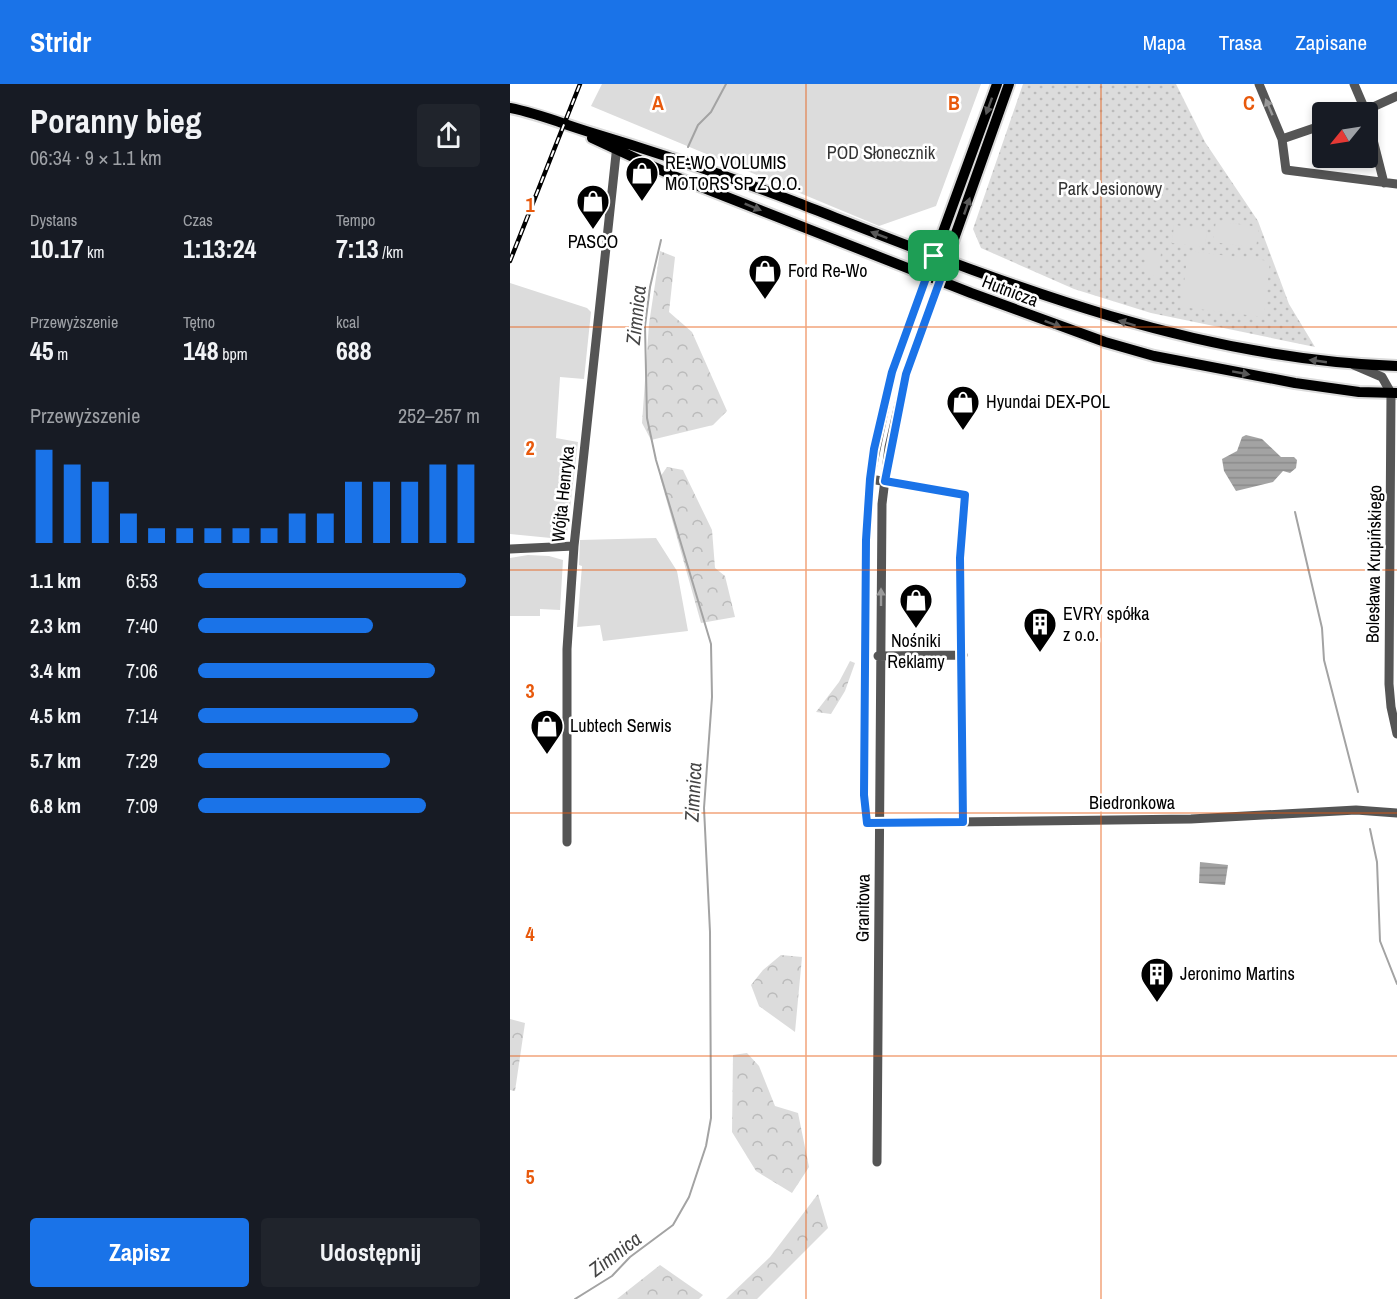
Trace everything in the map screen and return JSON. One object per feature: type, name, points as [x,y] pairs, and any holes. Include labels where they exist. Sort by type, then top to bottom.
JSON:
[{"type":"main road","points":[[927,276],[997,84]]},
{"type":"main road","points":[[939,281],[1010,84]]},
{"type":"main road","name":"Hutnicza","points":[[510,108],[697,165],[947,261],[1145,328],[1287,357],[1354,365],[1397,366]]},
{"type":"main road","name":"Hutnicza","points":[[565,124],[617,150],[939,281],[1059,327],[1154,356],[1295,383],[1359,392],[1394,393]]},
{"type":"street","points":[[1259,84],[1282,138],[1287,170],[1397,184]]},
{"type":"street","points":[[1354,84],[1361,102]]},
{"type":"street","points":[[1378,107],[1397,96]]},
{"type":"street","points":[[1282,138],[1312,128]]},
{"type":"street","name":"Wójta Henryka","points":[[567,842],[567,649],[574,546],[617,150],[612,138]]},
{"type":"street","points":[[617,150],[635,145]]},
{"type":"street","points":[[1378,161],[1384,183]]},
{"type":"street","points":[[927,276],[892,372],[874,449],[866,540],[866,657],[963,655]]},
{"type":"street","name":"Granitowa","points":[[877,1162],[882,504],[906,374],[939,281]]},
{"type":"street","points":[[1354,365],[1382,377],[1394,393]]},
{"type":"street","points":[[1394,393],[1397,381]]},
{"type":"street","name":"Bolesława Krupińskiego","points":[[1394,393],[1391,707],[1397,734]]},
{"type":"street","points":[[870,479],[965,495],[960,558],[963,655],[963,822]]},
{"type":"street","points":[[510,549],[574,546]]},
{"type":"street","name":"Biedronkowa","points":[[866,657],[864,795],[867,823],[1191,819],[1356,810],[1397,813]]},
{"type":"green space","name":"POD Słonecznik","points":[[602,84],[981,84],[936,206],[879,226],[591,106]]},
{"type":"green space","name":"Park Jesionowy","points":[[1023,84],[1176,84],[1205,142],[1258,221],[1289,304],[1315,347],[1151,313],[1074,289],[981,248],[973,229]]},
{"type":"green space","points":[[1216,221],[1259,227],[1256,248],[1213,242]]},
{"type":"green space","points":[[1174,225],[1207,229],[1205,247],[1172,243]]},
{"type":"green space","points":[[660,251],[675,257],[669,312],[692,332],[727,411],[713,425],[651,440],[642,423],[649,324]]},
{"type":"green space","points":[[1147,251],[1161,252],[1159,276],[1145,275]]},
{"type":"green space","points":[[1188,251],[1270,261],[1264,317],[1181,307]]},
{"type":"green space","points":[[510,283],[587,308],[591,312],[584,379],[560,377],[556,438],[578,442],[567,533],[561,539],[510,534]]},
{"type":"green space","points":[[667,467],[683,470],[712,530],[715,568],[725,576],[735,617],[701,623],[660,477]]},
{"type":"green space","points":[[656,538],[677,571],[688,631],[603,641],[600,625],[577,627],[582,566],[579,565],[580,540]]},
{"type":"green space","points":[[528,555],[549,556],[563,560],[560,610],[540,609],[540,616],[510,616],[510,558]]},
{"type":"green space","points":[[850,661],[855,663],[845,691],[831,714],[816,712],[839,682]]},
{"type":"green space","points":[[781,955],[802,957],[795,1032],[759,1006],[751,985],[763,970]]},
{"type":"green space","points":[[510,1019],[525,1023],[515,1091],[510,1090]]},
{"type":"green space","points":[[747,1053],[759,1066],[775,1106],[798,1113],[809,1167],[792,1193],[756,1171],[732,1132],[733,1055]]},
{"type":"green space","points":[[818,1194],[828,1228],[757,1299],[726,1299],[770,1257]]},
{"type":"green space","points":[[660,1265],[703,1295],[699,1299],[617,1299]]},
{"type":"shaded area","points":[[1246,435],[1262,439],[1281,457],[1294,457],[1297,460],[1296,468],[1290,473],[1283,471],[1273,482],[1236,491],[1224,471],[1222,459],[1237,451],[1242,437]]},
{"type":"shaded area","points":[[1200,862],[1228,865],[1225,885],[1199,883]]},
{"type":"waterway","name":"Zimnica","points":[[688,147],[698,125],[711,112],[726,84]]},
{"type":"waterway","name":"Zimnica","points":[[575,1299],[612,1276],[630,1257],[673,1225],[689,1197],[706,1146],[711,1118],[710,932],[704,808],[712,697],[711,644],[656,460],[647,418],[645,326],[650,287],[661,240]]},
{"type":"waterway","points":[[1295,512],[1322,628],[1324,660],[1358,792]]},
{"type":"waterway","points":[[1370,829],[1377,862],[1380,941],[1397,984]]},
{"type":"railway","points":[[510,261],[580,84]]},
{"type":"place","name":"RE-WO VOLUMIS MOTORS SP Z O.O.","points":[[642,202]]},
{"type":"place","name":"PASCO","points":[[593,230]]},
{"type":"place","name":"Ford Re-Wo","points":[[765,300]]},
{"type":"place","name":"Hyundai DEX-POL","points":[[963,431]]},
{"type":"place","name":"Nośniki Reklamy","points":[[916,629]]},
{"type":"place","name":"EVRY spółka z o.o.","points":[[1040,653]]},
{"type":"place","name":"Lubtech Serwis","points":[[547,755]]},
{"type":"place","name":"Jeronimo Martins","points":[[1157,1003]]},
{"type":"route","points":[[934,256],[947,261],[906,374],[889,447],[885,481],[965,495],[960,558],[963,655],[963,822],[867,823],[864,795],[866,540],[870,479],[874,449],[892,372],[934,256]]}]
